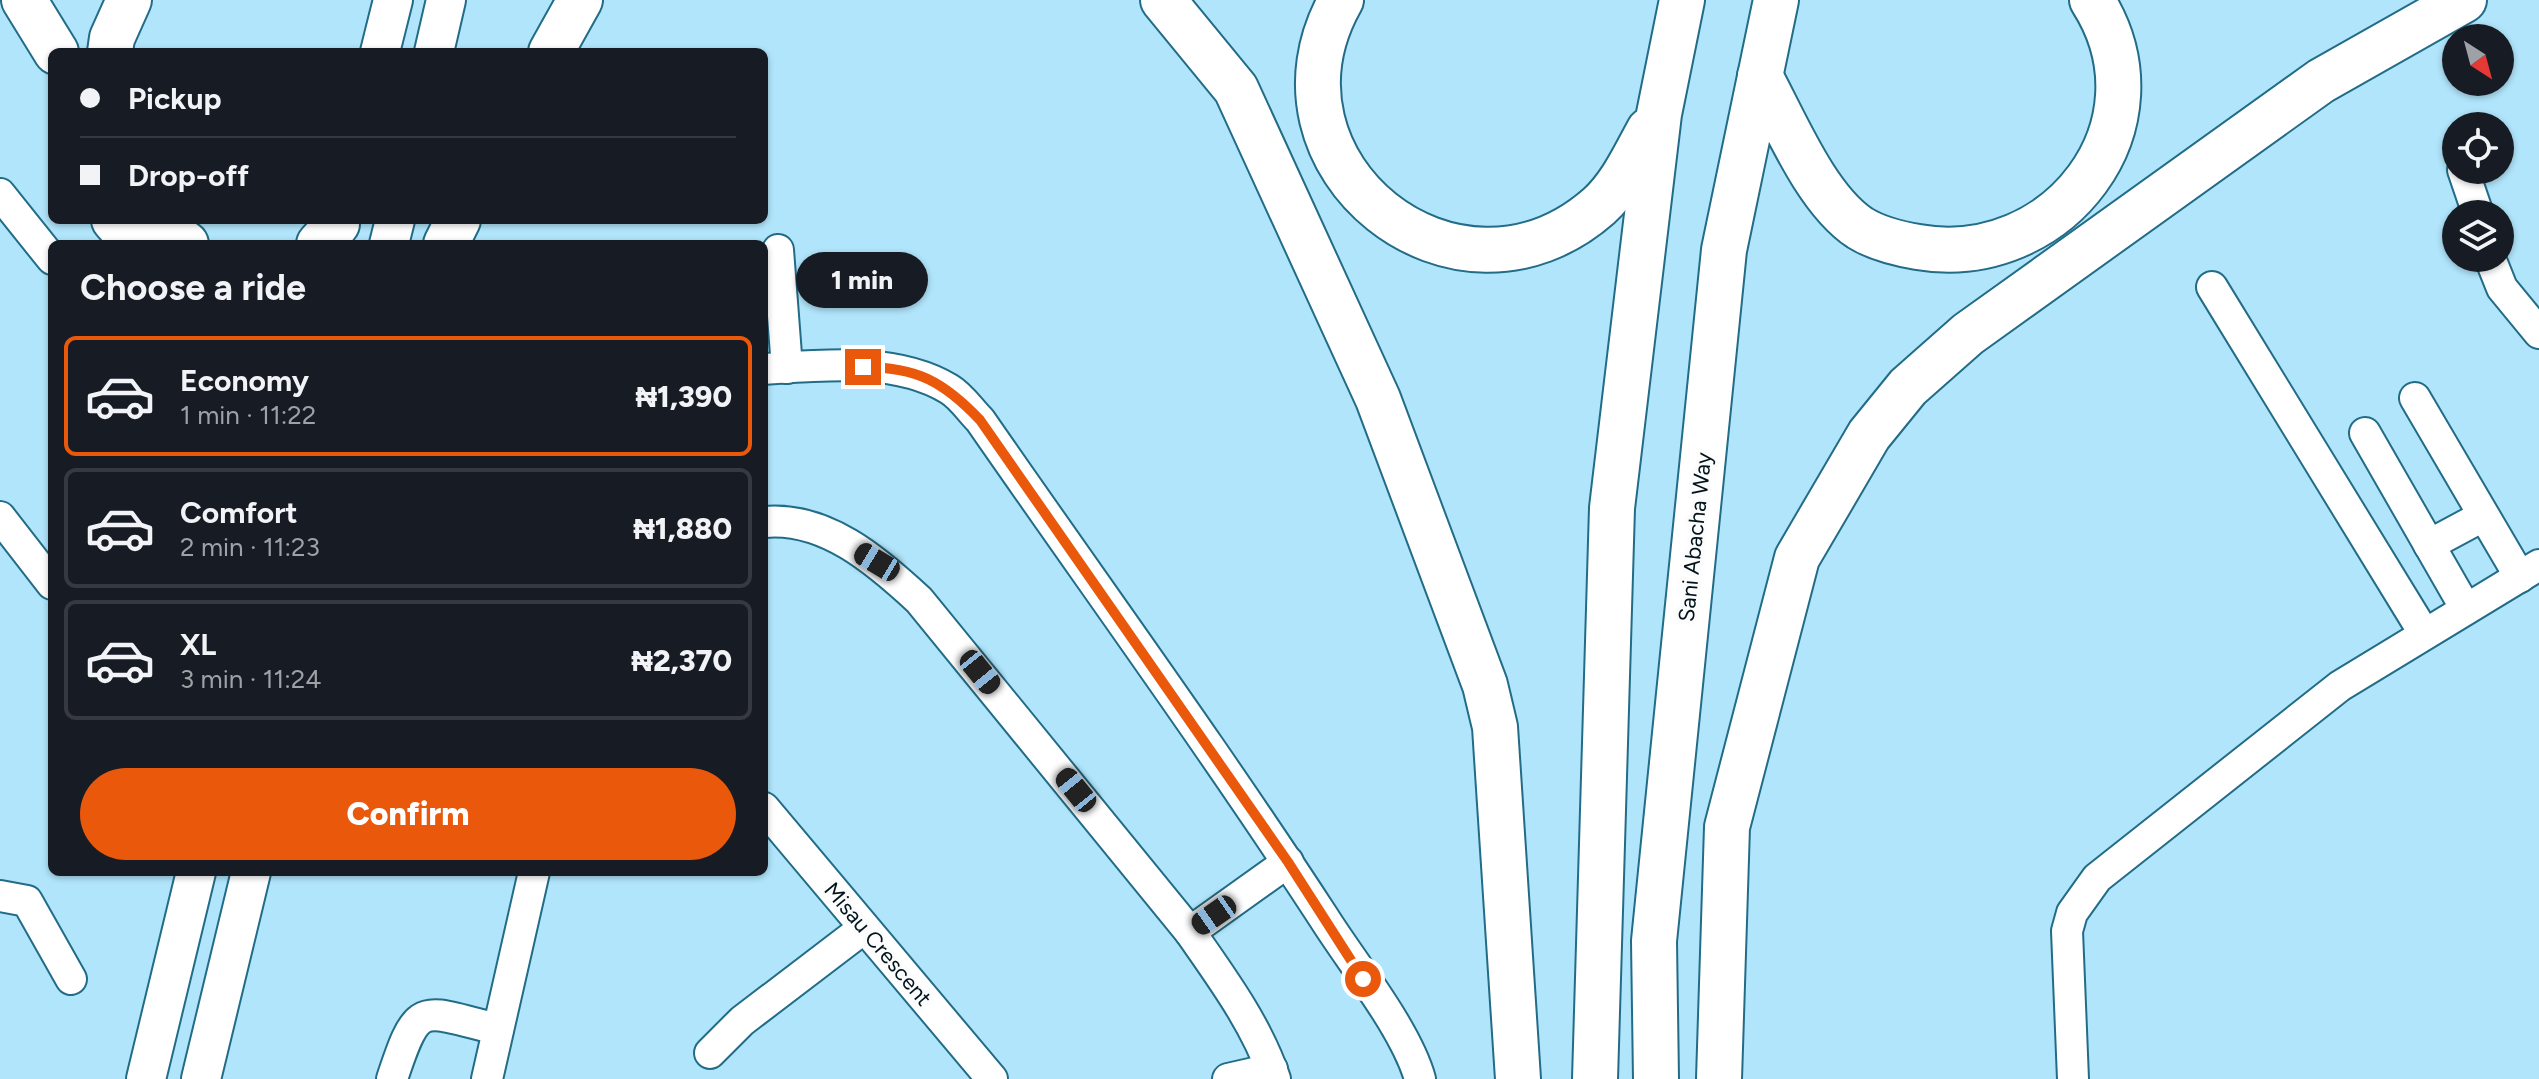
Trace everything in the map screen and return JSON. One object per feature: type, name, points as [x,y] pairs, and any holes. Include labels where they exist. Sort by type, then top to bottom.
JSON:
[{"type":"highway","points":[[24,0],[54,48]]},
{"type":"highway","points":[[111,48],[129,0]]},
{"type":"highway","points":[[553,48],[580,0]]},
{"type":"highway","points":[[1163,0],[1236,89],[1378,399],[1485,685],[1495,727],[1518,1079]]},
{"type":"highway","points":[[1341,0],[1330,18],[1318,64],[1318,101],[1331,150],[1346,177],[1382,215],[1445,247],[1481,251],[1517,248],[1553,237],[1599,205],[1620,182],[1659,114]]},
{"type":"highway","points":[[1595,1079],[1612,508],[1659,114],[1682,0]]},
{"type":"highway","name":"Sani Abacha Way","points":[[1656,1079],[1654,941],[1724,250],[1776,0]]},
{"type":"highway","points":[[1760,76],[1818,180],[1835,205],[1861,228],[1902,245],[1945,252],[1988,247],[2042,223],[2081,191],[2111,138],[2119,92],[2115,51],[2092,0]]},
{"type":"highway","points":[[1719,1079],[1727,827],[1797,558],[1869,435],[1908,387],[1968,334],[2321,81],[2464,0]]},
{"type":"highway","points":[[118,224],[132,240]]},
{"type":"highway","points":[[158,224],[180,240]]},
{"type":"main road","points":[[381,48],[393,0]]},
{"type":"main road","points":[[435,48],[446,0]]},
{"type":"main road","points":[[146,1079],[195,876]]},
{"type":"main road","points":[[201,1079],[250,876]]},
{"type":"street","points":[[0,194],[48,254]]},
{"type":"street","points":[[778,250],[776,368],[888,367],[928,378],[952,391],[980,420],[1288,862],[1393,1025],[1415,1063],[1420,1079]]},
{"type":"street","points":[[2496,272],[2502,288],[2539,333]]},
{"type":"street","points":[[2212,287],[2424,633]]},
{"type":"street","points":[[2073,1079],[2066,953],[2072,913],[2097,878],[2284,727],[2340,686],[2530,571],[2483,516],[2415,398]]},
{"type":"street","points":[[2365,433],[2466,609]]},
{"type":"street","points":[[2429,545],[2483,516]]},
{"type":"street","points":[[0,517],[48,579]]},
{"type":"street","points":[[768,522],[784,520],[836,537],[877,562],[919,600],[1190,932],[1230,989],[1273,1074],[1228,1079]]},
{"type":"street","name":"Misau Crescent","points":[[768,813],[992,1079]]},
{"type":"street","points":[[1190,932],[1288,862]]},
{"type":"street","points":[[487,1079],[525,876]]},
{"type":"street","points":[[0,896],[27,901],[71,979]]},
{"type":"street","points":[[710,1053],[742,1021],[864,928]]},
{"type":"street","points":[[392,1079],[408,1030],[418,1018],[431,1014],[498,1029]]},
{"type":"route","points":[[863,367],[888,367],[928,378],[952,391],[980,420],[1288,862],[1363,979]]}]
